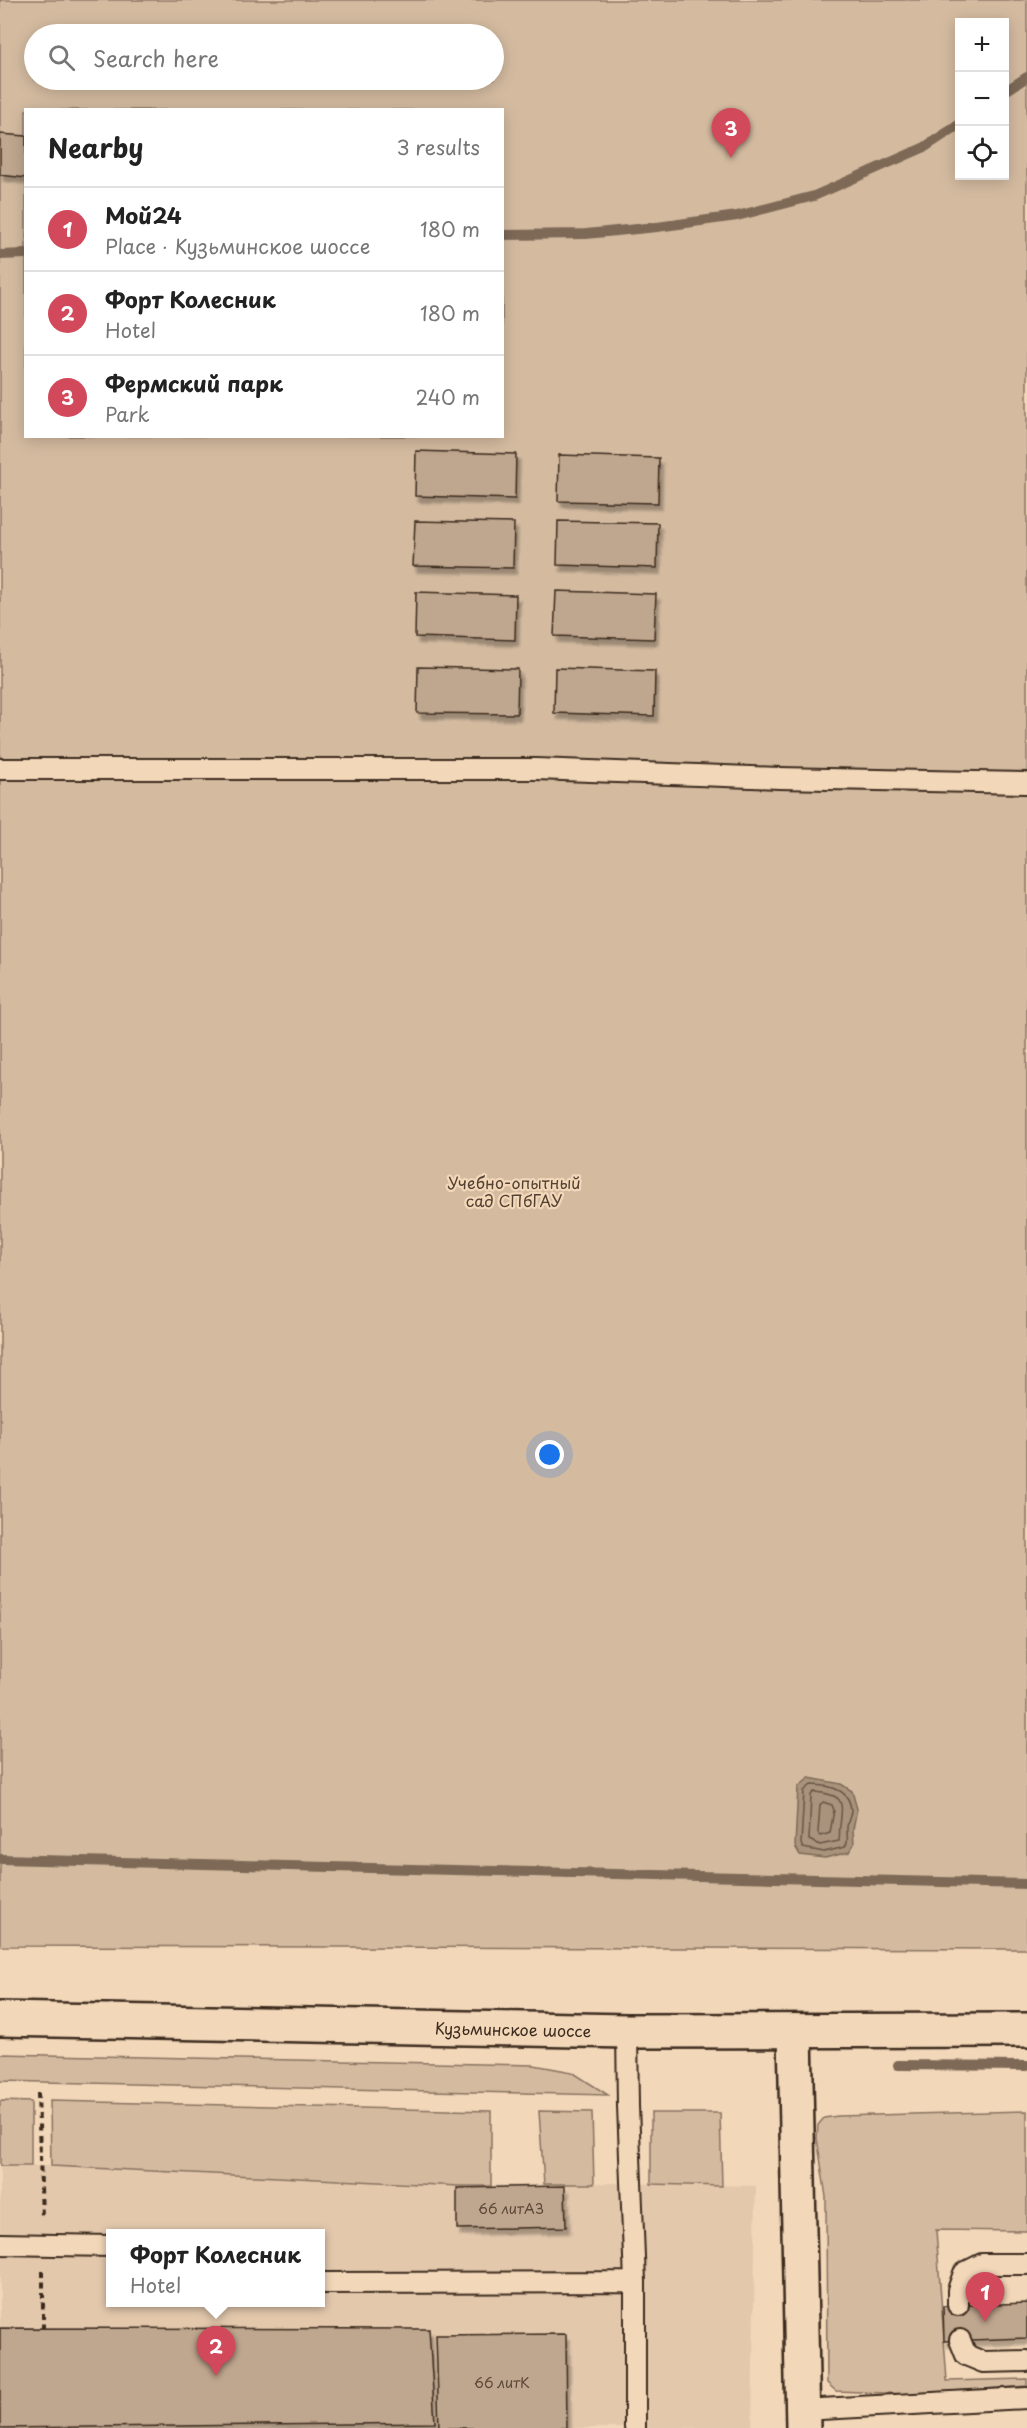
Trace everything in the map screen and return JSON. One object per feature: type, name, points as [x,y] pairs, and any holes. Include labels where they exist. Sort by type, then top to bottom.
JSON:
[{"type":"main road","name":"Кузьминское шоссе","points":[[0,2019],[627,2031],[1027,2030]]},
{"type":"main road","points":[[795,2031],[802,2419]]},
{"type":"lane","points":[[0,769],[536,769],[779,778],[1027,783]]},
{"type":"lane","points":[[627,2031],[635,2282],[635,2428]]},
{"type":"lane","points":[[0,2244],[106,2246]]},
{"type":"lane","points":[[958,2305],[958,2290],[964,2273],[982,2264],[1027,2264]]},
{"type":"lane","points":[[325,2283],[635,2282]]},
{"type":"lane","points":[[960,2340],[966,2355],[983,2362],[1027,2361]]},
{"type":"lane","points":[[802,2419],[1027,2398]]},
{"type":"path","points":[[38,2093],[43,2328]]},
{"type":"shaded area","points":[[0,2166],[51,2166],[459,2186],[614,2183],[756,2186],[752,2428],[0,2428]]},
{"type":"green space","name":"Учебно-опытный сад СПбГАУ","points":[[0,0],[1027,0],[1027,1949],[0,1946]]},
{"type":"green space","points":[[0,2054],[534,2065],[572,2072],[608,2095],[0,2081]]},
{"type":"green space","points":[[0,2101],[31,2102],[31,2166],[0,2166]]},
{"type":"green space","points":[[50,2101],[491,2111],[491,2186],[51,2166]]},
{"type":"green space","points":[[539,2111],[592,2112],[594,2184],[544,2184]]},
{"type":"green space","points":[[1027,2111],[1027,2231],[936,2230],[947,2381],[1027,2379],[1027,2386],[909,2394],[836,2391],[827,2383],[826,2197],[817,2138],[818,2125],[824,2118],[838,2116]]},
{"type":"green space","points":[[651,2113],[720,2113],[722,2186],[651,2184]]},
{"type":"water","points":[[809,1778],[841,1784],[852,1791],[857,1809],[853,1829],[854,1844],[849,1852],[825,1858],[800,1855],[795,1846],[798,1787]]},
{"type":"building","points":[[0,134],[24,136],[24,178],[0,175]]},
{"type":"building","points":[[416,451],[516,454],[515,499],[415,496]]},
{"type":"building","points":[[559,455],[659,458],[658,503],[558,501]]},
{"type":"building","points":[[415,521],[514,523],[513,568],[413,566]]},
{"type":"building","points":[[558,521],[658,523],[657,568],[557,565]]},
{"type":"building","points":[[556,591],[656,594],[654,639],[554,636]]},
{"type":"building","points":[[416,592],[516,595],[515,640],[415,637]]},
{"type":"building","points":[[418,667],[518,669],[517,714],[417,713]]},
{"type":"building","points":[[555,668],[655,671],[654,716],[554,713]]},
{"type":"building","points":[[565,2186],[566,2227],[457,2229],[457,2188]]},
{"type":"building","points":[[1027,2303],[1027,2338],[944,2341],[943,2306]]},
{"type":"building","points":[[0,2328],[429,2329],[435,2423],[0,2428]]},
{"type":"building","points":[[566,2334],[567,2428],[439,2428],[436,2335]]},
{"type":"waterway","points":[[1009,89],[1027,77]]},
{"type":"waterway","points":[[504,235],[586,234],[737,216],[814,196],[925,147],[957,126]]},
{"type":"waterway","points":[[0,255],[24,254]]},
{"type":"waterway","points":[[0,1859],[1027,1884]]},
{"type":"waterway","points":[[898,2065],[1027,2066]]},
{"type":"place","name":"Фермский парк","points":[[731,158]]},
{"type":"place","name":"Мой24","points":[[985,2322]]},
{"type":"place","name":"Форт Колесник","points":[[216,2376]]}]
